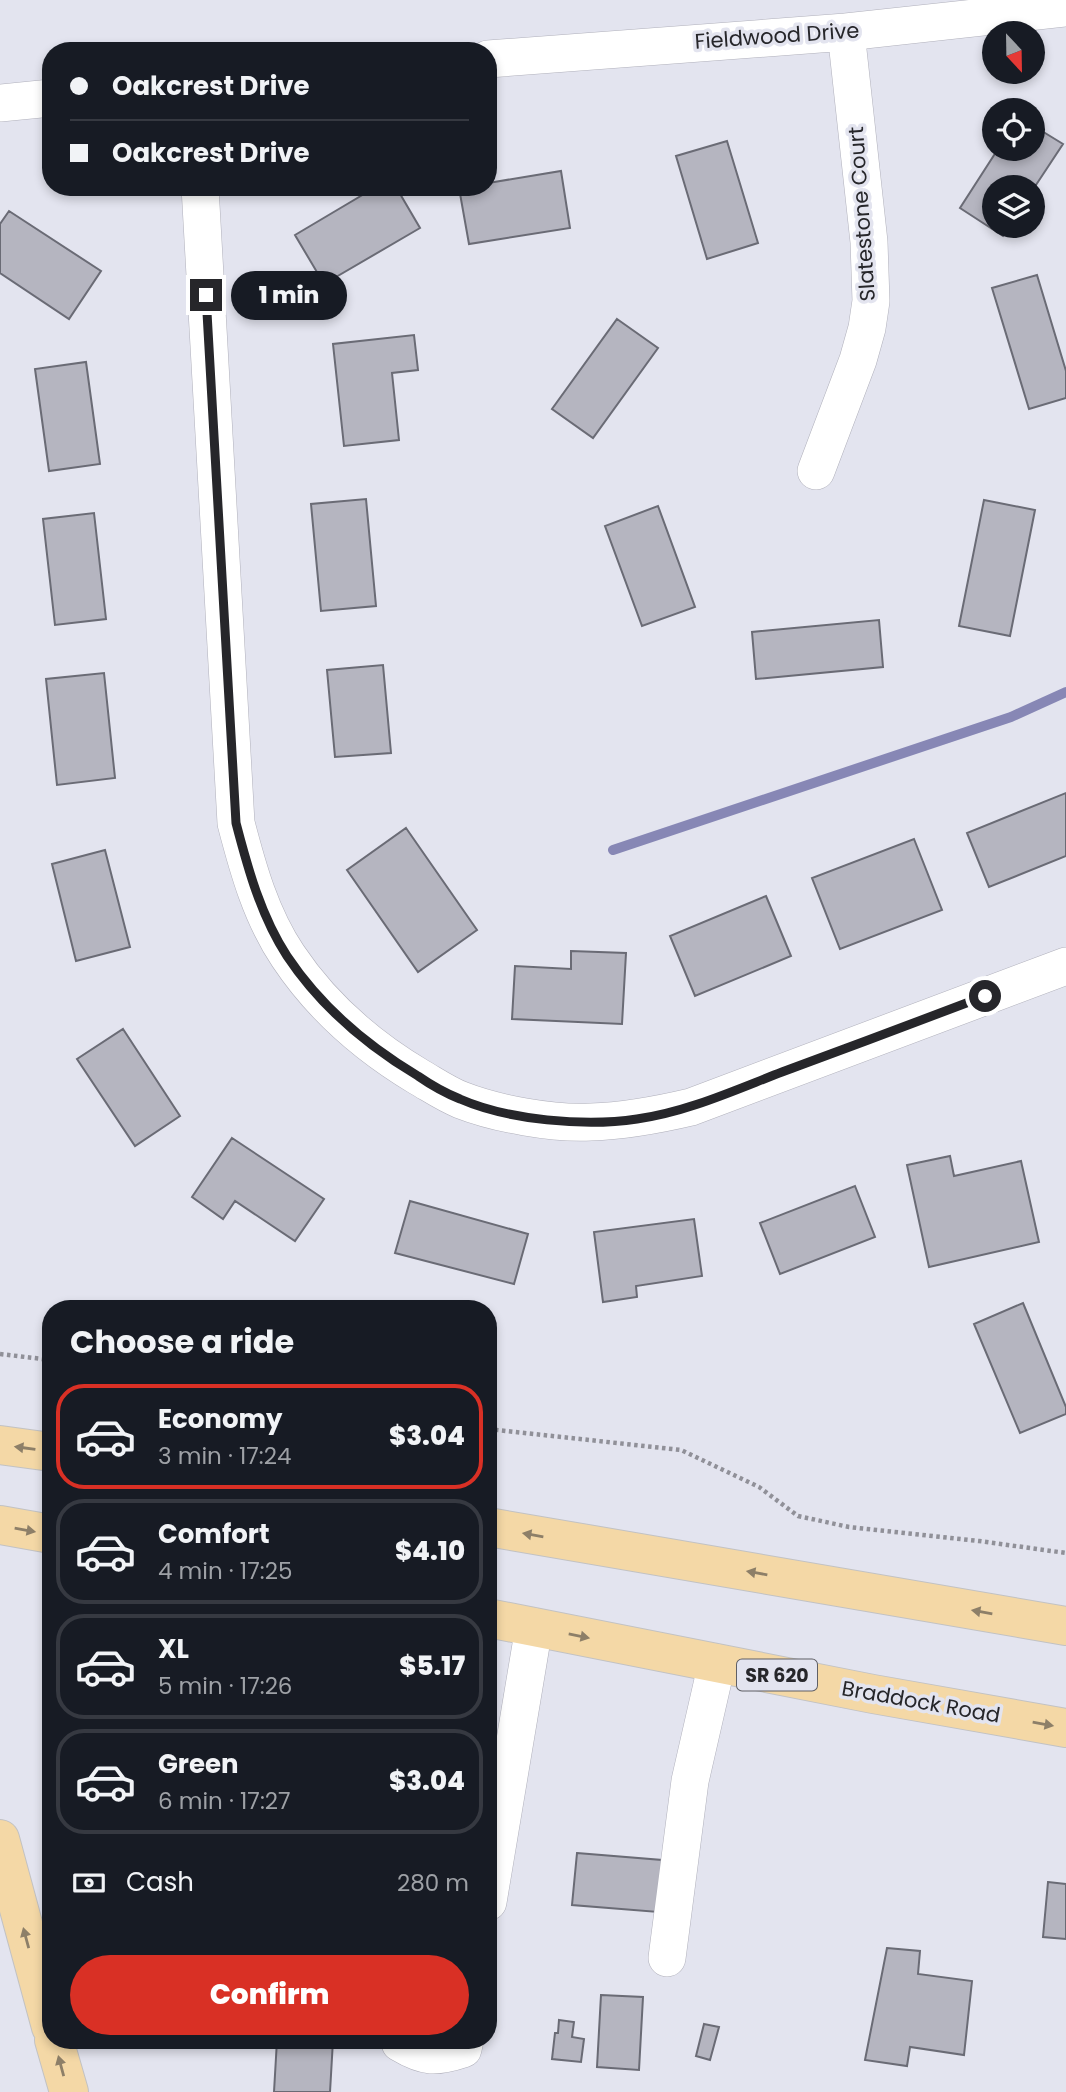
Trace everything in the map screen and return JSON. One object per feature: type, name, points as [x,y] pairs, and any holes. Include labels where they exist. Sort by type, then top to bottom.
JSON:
[{"type":"main road","points":[[0,1445],[42,1451]]},
{"type":"main road","points":[[0,1525],[42,1532]]},
{"type":"main road","points":[[497,1529],[1066,1626]]},
{"type":"main road","name":"Braddock Road","points":[[497,1620],[860,1692],[1066,1728]]},
{"type":"main road","points":[[0,1839],[42,1994]]},
{"type":"main road","points":[[57,2049],[69,2092]]},
{"type":"street","name":"Fieldwood Drive","points":[[497,58],[846,32],[1066,8]]},
{"type":"street","name":"Slatestone Court","points":[[816,471],[858,360],[871,301],[869,242],[846,32]]},
{"type":"street","points":[[0,103],[42,99]]},
{"type":"street","points":[[200,196],[236,823],[249,874],[287,955],[321,1000],[352,1030],[390,1059],[461,1100],[491,1109],[554,1121],[589,1123],[637,1119],[691,1107],[1066,966]]},
{"type":"street","points":[[497,1848],[534,1627]]},
{"type":"street","points":[[667,1958],[690,1781],[717,1663]]},
{"type":"street","points":[[410,2049],[418,2054],[441,2056],[463,2049]]},
{"type":"path","points":[[0,1354],[42,1359]]},
{"type":"path","points":[[497,1430],[681,1450],[759,1486],[798,1516],[849,1527],[1066,1553]]},
{"type":"building","points":[[1045,133],[1063,144],[1043,175],[982,175],[982,222],[960,208],[990,161],[1045,161]]},
{"type":"building","points":[[727,141],[758,243],[707,259],[676,156]]},
{"type":"building","points":[[561,171],[570,228],[469,244],[460,196],[497,196],[497,182]]},
{"type":"building","points":[[361,196],[401,196],[420,228],[324,284],[295,235]]},
{"type":"building","points":[[9,211],[101,271],[69,319],[0,273],[0,224]]},
{"type":"building","points":[[1037,275],[1066,371],[1066,398],[1029,409],[992,288]]},
{"type":"building","points":[[617,319],[658,348],[593,438],[552,409]]},
{"type":"building","points":[[414,335],[418,370],[392,373],[399,440],[344,446],[333,344]]},
{"type":"building","points":[[86,362],[100,464],[49,471],[35,369]]},
{"type":"building","points":[[366,499],[376,606],[321,611],[311,504]]},
{"type":"building","points":[[984,500],[1035,510],[1010,636],[959,626]]},
{"type":"building","points":[[658,506],[695,607],[642,626],[605,526]]},
{"type":"building","points":[[94,513],[106,619],[55,625],[43,519]]},
{"type":"building","points":[[879,620],[883,667],[756,679],[752,632]]},
{"type":"building","points":[[383,665],[391,753],[335,757],[327,670]]},
{"type":"building","points":[[104,673],[115,778],[57,785],[46,679]]},
{"type":"building","points":[[1066,793],[1066,856],[989,887],[967,833]]},
{"type":"building","points":[[406,828],[477,930],[418,972],[347,870]]},
{"type":"building","points":[[914,839],[942,910],[840,949],[812,878]]},
{"type":"building","points":[[105,850],[130,947],[76,961],[52,864]]},
{"type":"building","points":[[766,896],[791,956],[695,996],[670,936]]},
{"type":"building","points":[[571,951],[626,953],[622,1024],[512,1019],[515,966],[571,969]]},
{"type":"building","points":[[123,1029],[180,1116],[135,1146],[77,1059]]},
{"type":"building","points":[[232,1138],[324,1199],[295,1241],[235,1201],[223,1219],[192,1197]]},
{"type":"building","points":[[950,1156],[954,1176],[1021,1161],[1039,1242],[929,1267],[907,1165]]},
{"type":"building","points":[[855,1186],[875,1237],[780,1274],[760,1223]]},
{"type":"building","points":[[410,1201],[528,1234],[514,1284],[395,1253]]},
{"type":"building","points":[[694,1219],[702,1276],[636,1286],[637,1297],[603,1302],[594,1232]]},
{"type":"building","points":[[1023,1303],[1066,1407],[1066,1414],[1020,1433],[974,1324]]},
{"type":"building","points":[[577,1853],[662,1860],[658,1912],[572,1905]]},
{"type":"building","points":[[1048,1882],[1066,1884],[1066,1939],[1043,1937]]},
{"type":"building","points":[[887,1948],[920,1951],[918,1974],[972,1981],[964,2055],[910,2047],[907,2066],[865,2060]]},
{"type":"building","points":[[601,1995],[643,1997],[639,2070],[597,2067]]},
{"type":"building","points":[[559,2020],[574,2022],[572,2037],[584,2039],[581,2062],[552,2059]]},
{"type":"building","points":[[704,2024],[719,2027],[710,2060],[696,2056]]},
{"type":"building","points":[[276,2049],[332,2049],[330,2092],[274,2092]]},
{"type":"waterway","points":[[613,850],[1011,717],[1066,692]]},
{"type":"route","points":[[206,295],[236,823],[249,874],[287,955],[321,1000],[352,1030],[390,1059],[461,1100],[491,1109],[554,1121],[589,1123],[637,1119],[691,1107],[985,996]]}]
